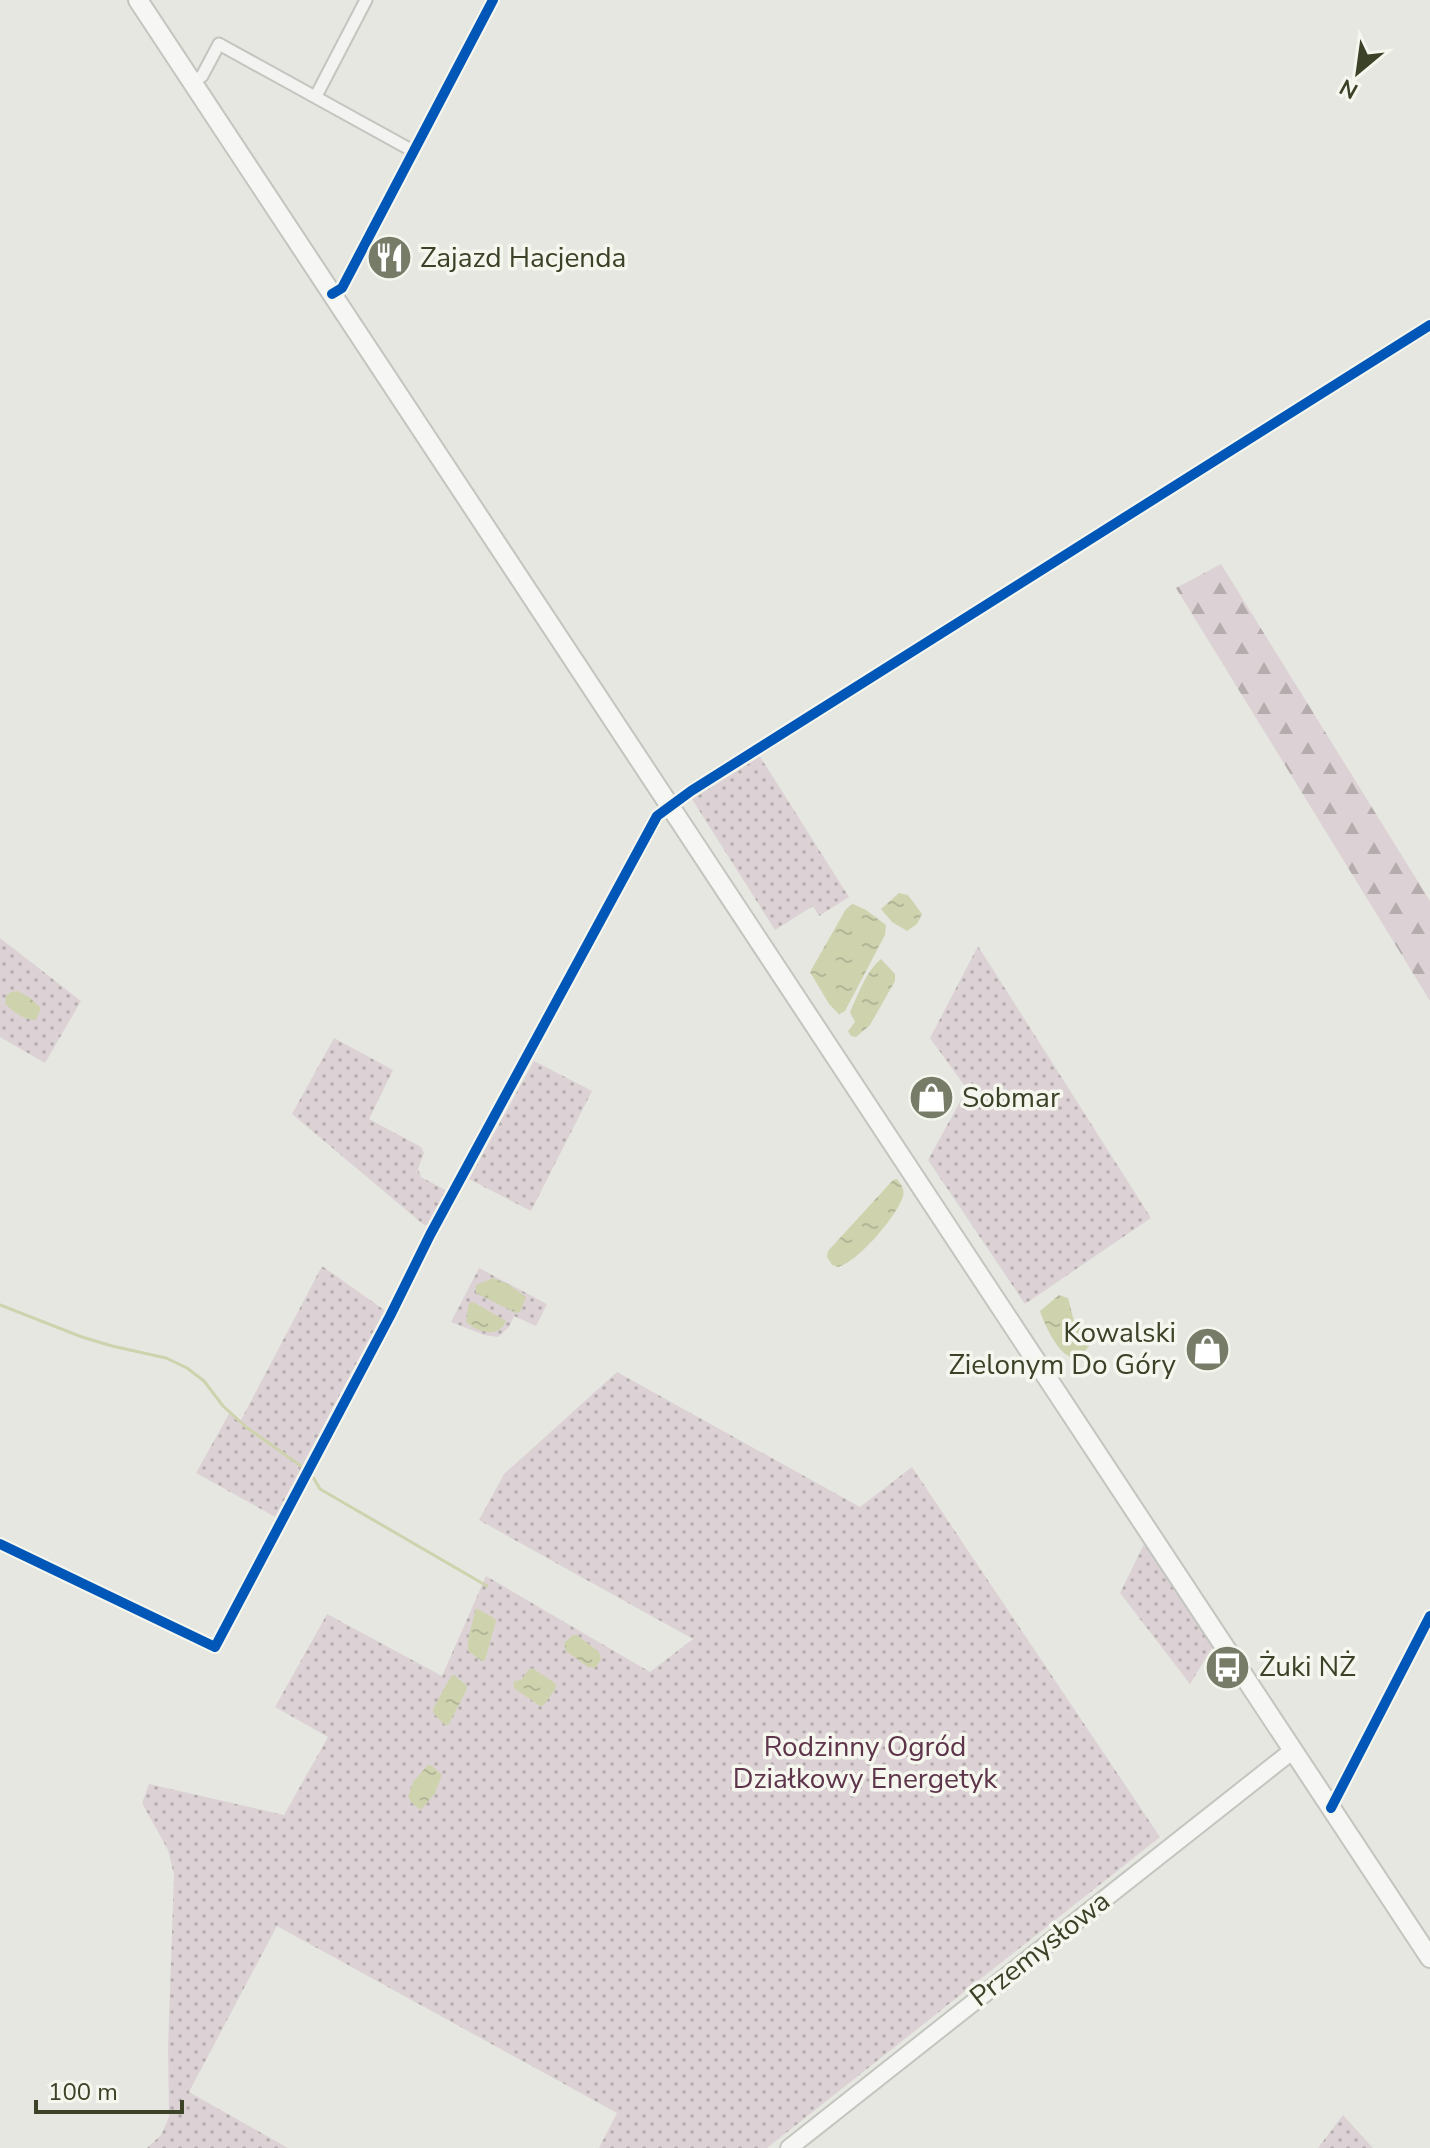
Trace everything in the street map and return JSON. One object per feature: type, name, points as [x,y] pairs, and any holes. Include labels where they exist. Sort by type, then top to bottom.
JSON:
[{"type":"main road","points":[[138,0],[1430,1958]]},
{"type":"main road","name":"Przemysłowa","points":[[789,2148],[1292,1751]]},
{"type":"street","points":[[316,96],[366,0]]},
{"type":"street","points":[[332,294],[342,288],[493,0]]},
{"type":"street","points":[[192,82],[202,76],[219,44],[413,151]]},
{"type":"street","points":[[0,1544],[215,1647],[437,1222],[657,816],[1430,325]]},
{"type":"street","points":[[1331,1808],[1430,1616]]},
{"type":"green space","points":[[1221,564],[1430,901],[1430,1001],[1176,588]]},
{"type":"green space","points":[[759,755],[849,897],[819,916],[813,906],[775,930],[690,796]]},
{"type":"green space","points":[[0,938],[81,1001],[45,1063],[0,1037]]},
{"type":"green space","points":[[978,946],[1151,1218],[1025,1304],[928,1160],[967,1089],[930,1038]]},
{"type":"green space","points":[[334,1038],[393,1070],[369,1119],[421,1147],[424,1153],[418,1169],[421,1177],[449,1192],[431,1225],[424,1225],[292,1114]]},
{"type":"green space","points":[[534,1061],[592,1091],[531,1211],[469,1179]]},
{"type":"green space","points":[[322,1266],[387,1312],[277,1518],[196,1473],[230,1412],[241,1420]]},
{"type":"green space","points":[[479,1268],[547,1304],[536,1326],[514,1316],[509,1327],[498,1337],[451,1322]]},
{"type":"green space","name":"Rodzinny Ogród Działkowy Energetyk","points":[[617,1372],[860,1507],[912,1467],[1160,1837],[767,2148],[599,2148],[617,2113],[277,1926],[189,2092],[288,2148],[147,2148],[161,2135],[169,2117],[168,2046],[174,1875],[168,1850],[142,1803],[149,1784],[284,1815],[328,1737],[275,1707],[327,1614],[442,1676],[486,1576],[650,1672],[693,1639],[479,1520],[504,1474]]},
{"type":"green space","points":[[1146,1540],[1217,1640],[1190,1684],[1120,1593]]},
{"type":"green space","points":[[1343,2115],[1373,2148],[1318,2148]]},
{"type":"water","points":[[899,893],[908,895],[922,914],[917,924],[907,931],[892,922],[881,909]]},
{"type":"water","points":[[853,904],[886,925],[885,935],[845,1011],[839,1014],[829,1004],[810,972],[846,909]]},
{"type":"water","points":[[881,959],[895,974],[895,981],[870,1025],[856,1037],[851,1036],[848,1031],[855,1022],[850,1012],[867,977]]},
{"type":"water","points":[[17,991],[41,1008],[36,1020],[19,1015],[5,1003],[6,996]]},
{"type":"water","points":[[897,1179],[903,1196],[885,1226],[866,1248],[846,1264],[838,1267],[832,1265],[827,1257],[828,1251]]},
{"type":"water","points":[[493,1278],[526,1297],[520,1312],[516,1313],[476,1293],[476,1285]]},
{"type":"water","points":[[1059,1295],[1068,1298],[1074,1321],[1089,1339],[1090,1345],[1074,1357],[1068,1356],[1058,1346],[1040,1311]]},
{"type":"water","points":[[473,1302],[506,1321],[503,1327],[488,1332],[466,1322],[469,1303]]},
{"type":"water","points":[[476,1608],[496,1621],[485,1660],[482,1661],[468,1651]]},
{"type":"water","points":[[573,1635],[599,1652],[601,1659],[595,1668],[588,1667],[566,1651],[564,1643]]},
{"type":"water","points":[[532,1668],[555,1683],[556,1688],[544,1705],[540,1706],[513,1685]]},
{"type":"water","points":[[454,1675],[467,1689],[449,1724],[445,1725],[433,1709]]},
{"type":"water","points":[[431,1765],[442,1775],[435,1793],[421,1810],[408,1797],[413,1782]]},
{"type":"waterway","points":[[0,1305],[82,1337],[166,1358],[187,1368],[204,1381],[223,1406],[246,1427],[304,1468]]},
{"type":"waterway","points":[[310,1472],[320,1489],[487,1586]]},
{"type":"cycle path","points":[[332,294],[342,288],[493,0]]},
{"type":"cycle path","points":[[0,1544],[215,1647],[430,1235],[657,816],[691,791],[1430,325]]},
{"type":"cycle path","points":[[1331,1808],[1430,1616]]},
{"type":"place","name":"Zajazd Hacjenda","points":[[389,258]]},
{"type":"place","name":"Sobmar","points":[[931,1098]]},
{"type":"place","name":"Kowalski Zielonym Do Góry","points":[[1207,1349]]},
{"type":"place","name":"Żuki NŻ","points":[[1228,1667]]}]
